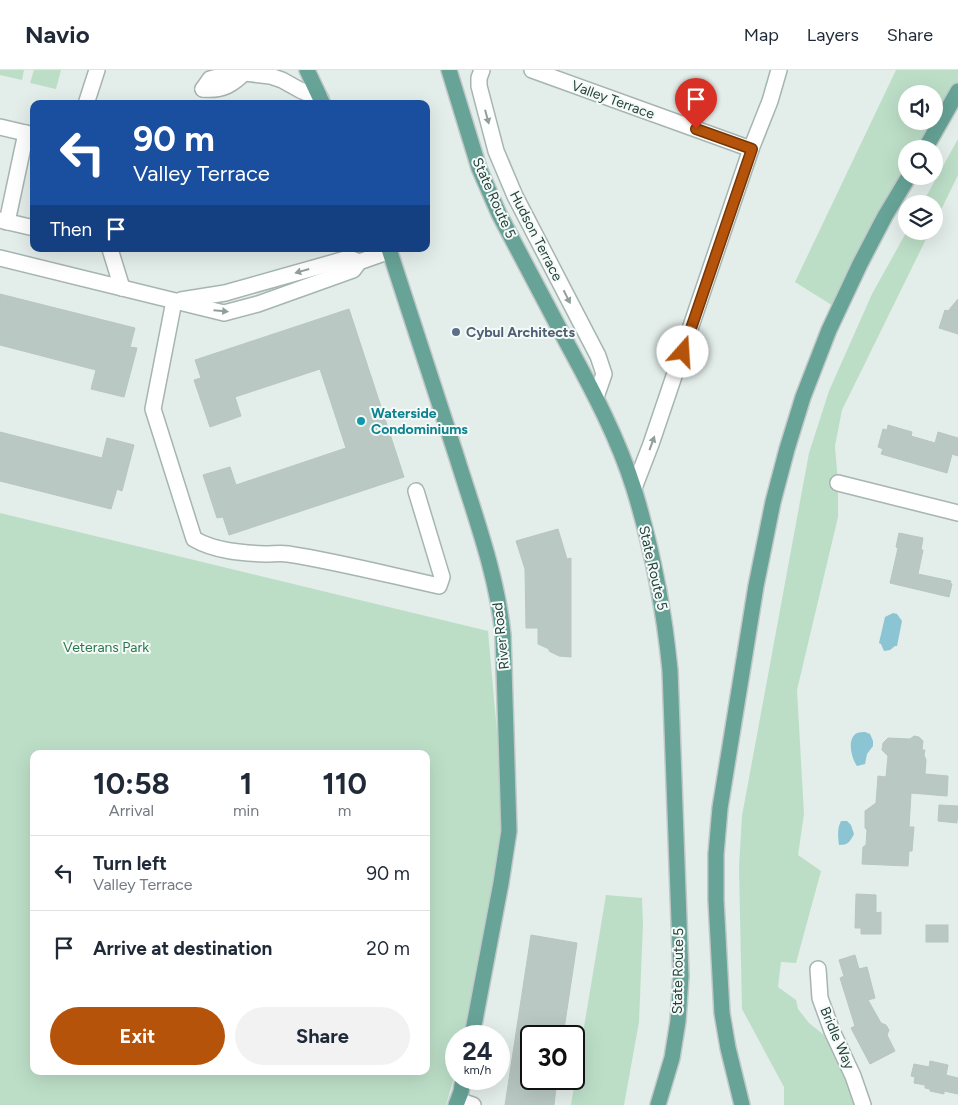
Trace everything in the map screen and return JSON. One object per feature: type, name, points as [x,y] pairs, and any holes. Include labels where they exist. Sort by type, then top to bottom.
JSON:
[{"type":"main road","points":[[307,70],[322,100]]},
{"type":"main road","name":"State Route 5","points":[[449,70],[476,160],[488,190],[596,397],[616,441],[634,488],[657,580],[670,670],[681,976],[678,1021],[672,1058],[658,1105]]},
{"type":"main road","points":[[930,140],[958,91]]},
{"type":"main road","points":[[742,1105],[728,1048],[722,1013],[716,900],[716,854],[720,808],[756,586],[773,502],[803,398],[829,330],[860,264],[904,185]]},
{"type":"main road","name":"River Road","points":[[391,252],[491,570],[502,622],[509,831],[502,884],[474,1025]]},
{"type":"street","points":[[87,100],[97,70]]},
{"type":"street","name":"Hudson Terrace","points":[[482,70],[479,86],[496,151],[515,196],[598,356],[604,374],[596,397]]},
{"type":"street","name":"Valley Terrace","points":[[532,70],[752,149]]},
{"type":"street","points":[[634,488],[651,444],[779,70]]},
{"type":"street","points":[[244,71],[282,80],[320,100]]},
{"type":"street","points":[[0,127],[30,134],[4,221],[30,227]]},
{"type":"street","points":[[111,252],[122,288]]},
{"type":"street","points":[[0,258],[224,313],[258,304],[353,270],[359,262],[385,252]]},
{"type":"street","points":[[174,301],[153,409],[194,539],[219,550],[285,554],[318,559],[439,586],[442,577],[416,491]]},
{"type":"street","points":[[838,482],[958,513]]},
{"type":"street","name":"Bridle Way","points":[[818,969],[820,998],[853,1076],[863,1105]]},
{"type":"street","points":[[457,1102],[473,1105]]},
{"type":"green space","points":[[0,70],[24,70],[22,80],[0,75]]},
{"type":"green space","points":[[34,70],[61,70],[56,89],[30,83]]},
{"type":"green space","points":[[896,70],[958,70],[958,91],[943,117],[943,85],[898,85],[898,130],[936,130],[930,140],[898,140],[898,185],[901,185],[838,309],[795,282]]},
{"type":"green space","points":[[958,139],[958,175],[943,206],[943,195],[927,195],[933,185],[943,185],[943,166]]},
{"type":"green space","points":[[902,240],[926,240],[842,410],[835,446],[838,517],[797,690],[804,814],[798,855],[821,871],[796,963],[781,962],[778,987],[796,1000],[798,1009],[809,1023],[839,1047],[863,1105],[784,1105],[784,1087],[742,1009],[739,867],[742,816],[809,453],[829,391],[872,294]]},
{"type":"green space","name":"Veterans Park","points":[[0,513],[488,631],[507,844],[467,1025],[445,1025],[445,1090],[450,1090],[446,1105],[0,1105]]},
{"type":"green space","points":[[606,895],[642,898],[643,924],[639,1022],[624,1105],[571,1105],[574,1090],[585,1090],[584,1025]]},
{"type":"water","points":[[893,613],[897,614],[902,621],[897,646],[884,651],[879,643],[885,617]]},
{"type":"water","points":[[865,732],[870,734],[873,746],[867,754],[865,764],[857,766],[853,759],[851,744],[857,733]]},
{"type":"water","points":[[841,821],[847,821],[851,825],[854,834],[848,842],[839,845],[838,830]]},
{"type":"building","points":[[0,294],[135,328],[130,347],[137,348],[124,397],[91,389],[96,370],[0,345]]},
{"type":"building","points":[[958,299],[958,334],[939,328],[945,310],[948,311]]},
{"type":"building","name":"Waterside Condominiums","points":[[349,309],[404,477],[229,535],[223,517],[217,518],[203,475],[230,467],[236,485],[346,448],[320,369],[235,397],[241,416],[210,427],[194,380],[201,378],[195,360]]},
{"type":"building","points":[[888,425],[912,432],[911,436],[935,443],[938,432],[958,438],[958,456],[952,454],[947,473],[881,454],[883,449],[878,447],[883,429],[887,430]]},
{"type":"building","points":[[0,432],[102,458],[107,438],[134,445],[122,491],[117,489],[111,509],[0,481]]},
{"type":"building","points":[[558,529],[567,559],[571,558],[571,657],[559,656],[538,644],[538,628],[526,628],[525,569],[516,541]]},
{"type":"building","points":[[899,533],[923,538],[921,550],[923,550],[918,574],[951,581],[949,597],[890,583],[898,548],[896,547]]},
{"type":"building","points":[[914,736],[919,737],[923,741],[922,750],[925,750],[926,760],[925,774],[948,776],[947,796],[911,793],[909,827],[914,827],[912,851],[909,851],[908,866],[862,864],[867,830],[865,828],[865,811],[876,803],[878,776],[886,777],[888,756],[882,750],[883,743],[888,738],[910,739]]},
{"type":"building","points":[[939,805],[958,806],[957,823],[938,821]]},
{"type":"building","points":[[856,894],[876,895],[876,913],[881,912],[881,934],[861,934],[861,928],[855,928]]},
{"type":"building","points":[[926,925],[948,925],[948,942],[926,942]]},
{"type":"building","points":[[531,935],[577,943],[565,1025],[520,1025],[520,1090],[556,1090],[554,1105],[505,1105],[507,1090],[510,1090],[510,1072]]},
{"type":"building","points":[[855,955],[859,969],[867,967],[875,998],[868,1000],[881,1023],[886,1025],[889,1030],[887,1035],[895,1051],[870,1064],[851,1028],[855,1026],[840,978],[844,976],[839,960]]},
{"type":"building","points":[[930,1061],[948,1065],[946,1075],[958,1078],[958,1094],[930,1091],[930,1089],[925,1088],[925,1085],[914,1083],[915,1077],[911,1076],[914,1064],[929,1067]]},
{"type":"place","name":"Cybul Architects","points":[[456,332]]},
{"type":"place","name":"Waterside Condominiums","points":[[361,421]]},
{"type":"route","points":[[683,352],[752,149],[696,129]]}]
